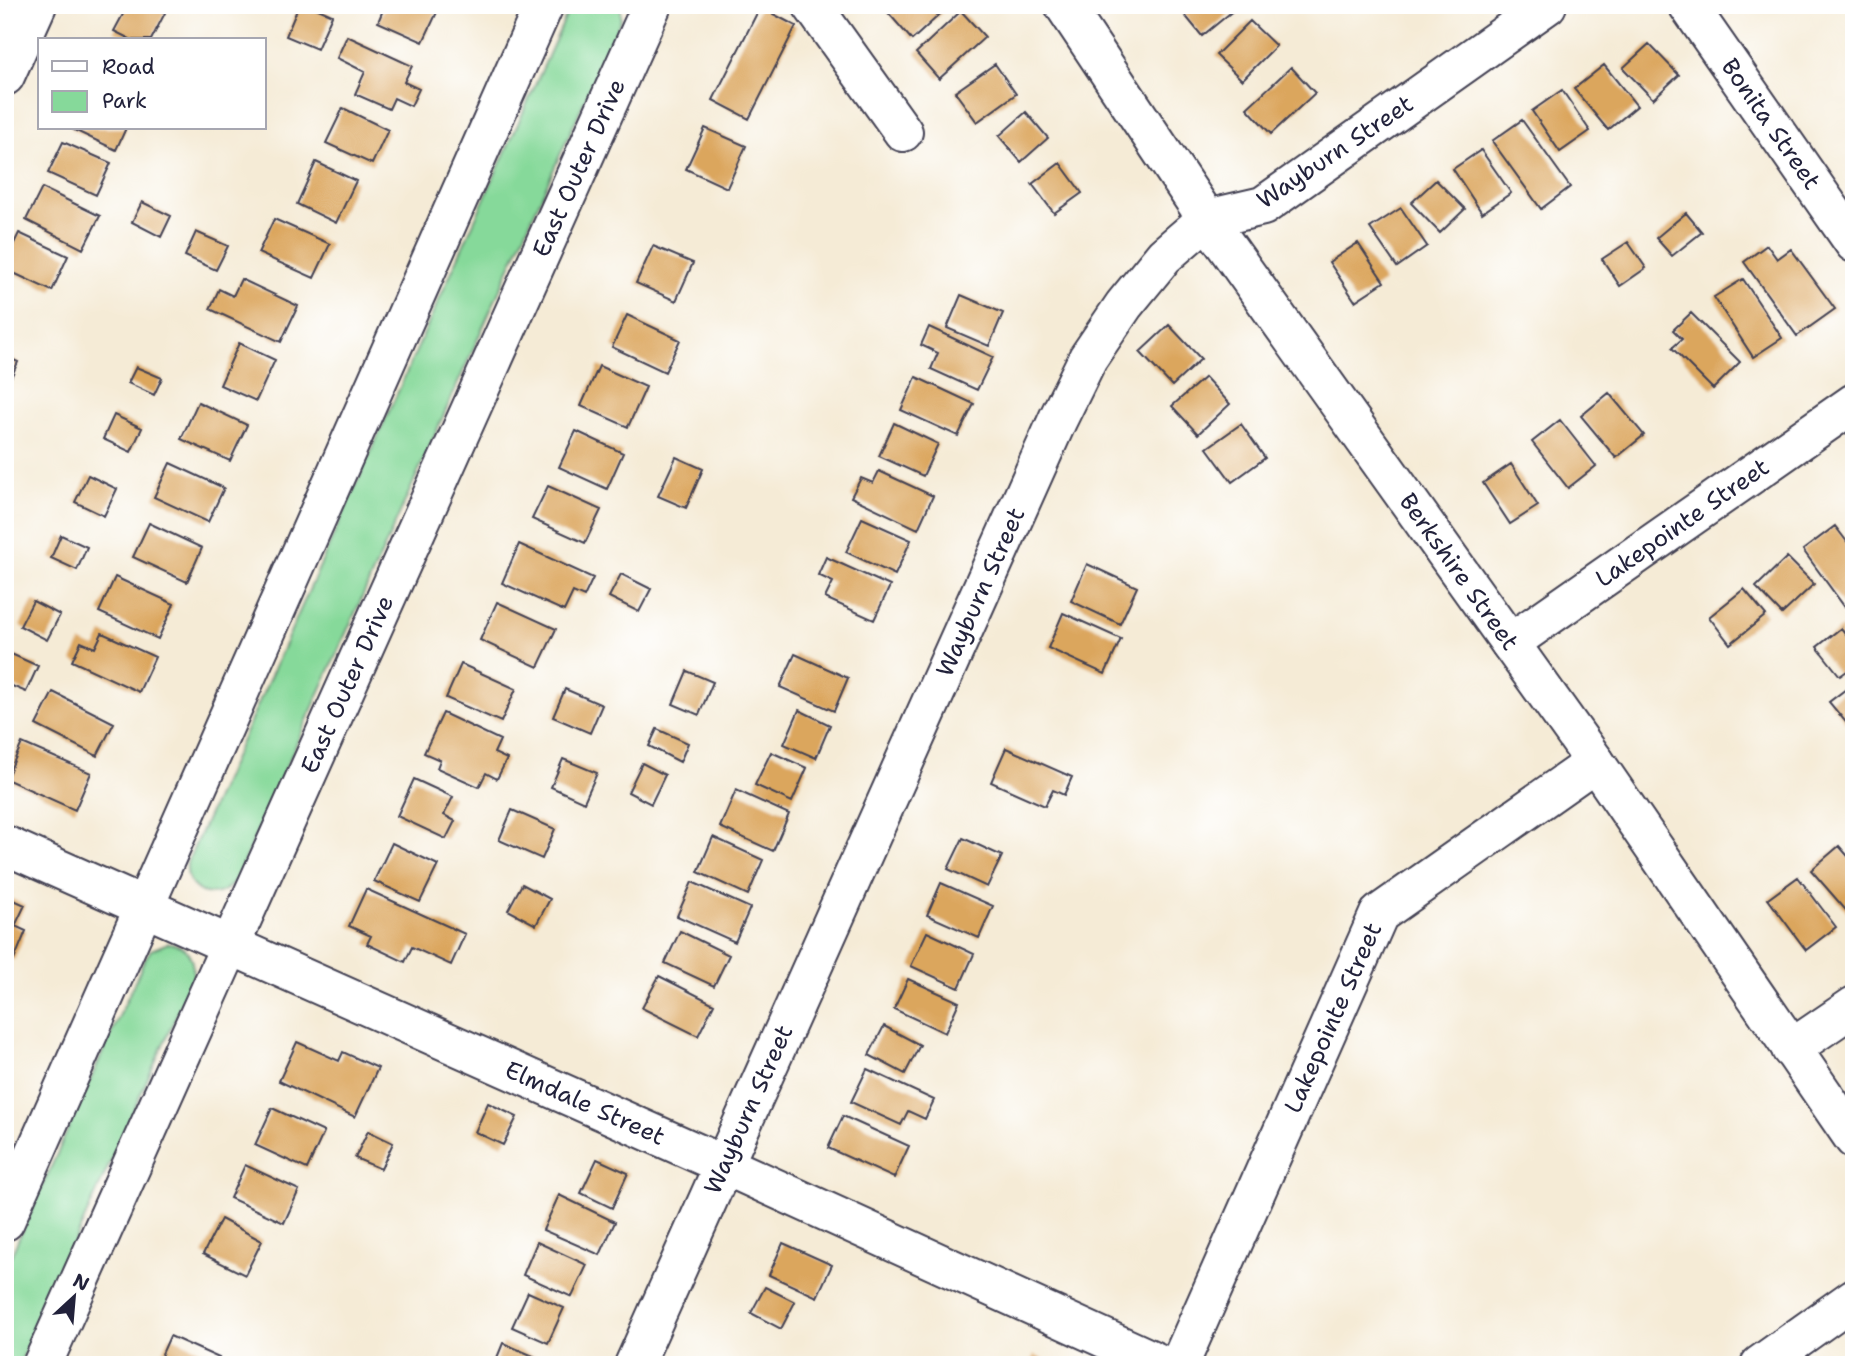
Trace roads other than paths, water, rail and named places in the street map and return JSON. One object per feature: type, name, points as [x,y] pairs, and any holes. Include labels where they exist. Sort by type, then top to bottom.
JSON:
[{"type":"street","points":[[5,76],[37,5]]},
{"type":"street","points":[[5,1221],[544,5]]},
{"type":"street","name":"East Outer Drive","points":[[42,1365],[652,5]]},
{"type":"street","points":[[812,5],[903,132]]},
{"type":"street","name":"Berkshire Street","points":[[1064,5],[1207,219],[1595,762],[1854,1139]]},
{"type":"street","name":"Wayburn Street","points":[[634,1365],[1058,419],[1088,358],[1124,305],[1164,256],[1207,219],[1263,206],[1547,5]]},
{"type":"street","name":"Bonita Street","points":[[1688,5],[1854,243]]},
{"type":"street","name":"Lakepointe Street","points":[[1510,643],[1854,403]]},
{"type":"street","name":"Lakepointe Street","points":[[1179,1365],[1380,914],[1595,762]]},
{"type":"street","name":"Elmdale Street","points":[[5,845],[724,1165],[1164,1365]]},
{"type":"street","points":[[1791,1049],[1854,1006]]},
{"type":"street","points":[[1760,1365],[1854,1298]]}]
